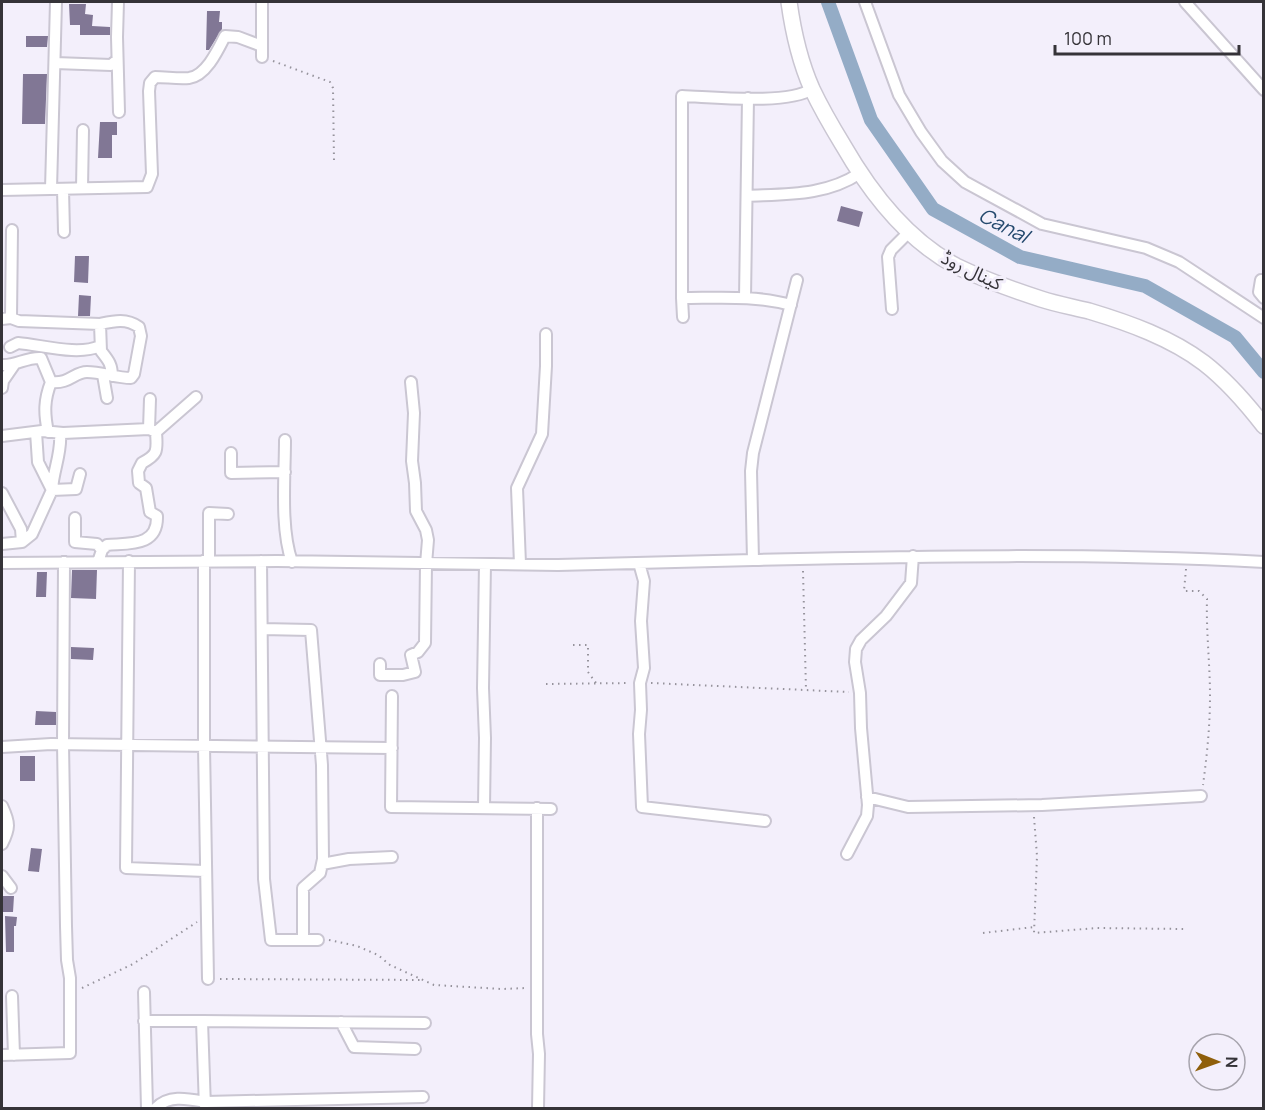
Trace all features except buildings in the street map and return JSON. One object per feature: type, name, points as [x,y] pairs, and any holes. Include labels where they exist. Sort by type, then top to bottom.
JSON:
[{"type":"street","points":[[51,189],[56,2]]},
{"type":"street","points":[[118,2],[119,112]]},
{"type":"street","points":[[262,2],[262,51]]},
{"type":"street","name":"کینال روڈ","points":[[789,2],[800,51],[812,88],[860,173],[879,199],[909,232],[956,265],[995,282],[1041,300],[1090,312],[1136,327],[1172,343],[1204,363],[1219,376],[1263,426]]},
{"type":"street","points":[[865,2],[899,95],[942,161],[965,182],[1042,224],[1146,248],[1179,262],[1263,318]]},
{"type":"street","points":[[1185,2],[1263,90]]},
{"type":"street","points":[[2,190],[147,187],[152,174],[149,91],[150,83],[155,77],[191,78],[201,72],[215,55],[225,36],[238,37],[262,51]]},
{"type":"street","points":[[55,63],[111,65],[117,60]]},
{"type":"street","points":[[683,317],[682,96],[786,97],[806,93],[812,88]]},
{"type":"street","points":[[745,298],[748,98]]},
{"type":"street","points":[[82,188],[83,130]]},
{"type":"street","points":[[747,196],[817,191],[848,182],[860,173]]},
{"type":"street","points":[[63,189],[64,232]]},
{"type":"street","points":[[12,230],[6,318],[19,321],[100,324],[120,320],[132,322],[138,327],[141,336],[134,374],[131,378],[90,372],[80,373],[70,380],[51,382]]},
{"type":"street","points":[[892,309],[888,257],[891,250],[909,232]]},
{"type":"street","points":[[753,560],[751,471],[753,453],[796,280]]},
{"type":"street","points":[[1261,280],[1259,292],[1263,298]]},
{"type":"street","points":[[682,297],[745,298],[777,301],[791,305]]},
{"type":"street","points":[[100,324],[101,351],[110,360],[112,368],[107,376],[107,398]]},
{"type":"street","points":[[520,564],[517,488],[542,434],[546,334]]},
{"type":"street","points":[[6,347],[18,343],[77,351],[92,350],[100,346]]},
{"type":"street","points":[[6,347],[24,359]]},
{"type":"street","points":[[2,388],[3,381],[14,365],[24,359],[41,358],[51,382],[44,410],[61,445],[52,477],[52,490],[32,534],[22,542],[2,544]]},
{"type":"street","points":[[2,365],[14,365]]},
{"type":"street","points":[[380,664],[380,675],[403,675],[415,672],[411,655],[418,652],[425,643],[428,540],[426,530],[416,511],[415,483],[412,472],[414,413],[411,382]]},
{"type":"street","points":[[2,436],[36,432],[153,431],[196,397]]},
{"type":"street","points":[[98,562],[102,550],[107,545],[139,542],[152,536],[156,530],[156,516],[150,513],[146,488],[139,483],[138,478],[142,463],[153,457],[156,452],[150,399]]},
{"type":"street","points":[[36,432],[38,462],[52,490]]},
{"type":"street","points":[[285,440],[287,547],[292,562]]},
{"type":"street","points":[[231,453],[231,473],[285,472]]},
{"type":"street","points":[[52,490],[76,489],[80,474]]},
{"type":"street","points":[[2,493],[21,529],[22,542]]},
{"type":"street","points":[[208,979],[204,746],[209,513],[228,514]]},
{"type":"street","points":[[75,518],[75,542],[97,544],[102,550]]},
{"type":"street","points":[[2,563],[261,561],[520,564],[969,555],[1186,558],[1263,562]]},
{"type":"street","points":[[847,854],[867,816],[860,693],[855,662],[856,649],[861,640],[886,616],[911,583],[913,556]]},
{"type":"street","points":[[129,561],[126,868],[205,871]]},
{"type":"street","points":[[261,561],[264,879],[271,940],[318,940]]},
{"type":"street","points":[[2,1055],[70,1053],[63,744],[64,562]]},
{"type":"street","points":[[639,563],[644,581],[641,621],[644,668],[640,683],[639,734],[642,807],[765,821]]},
{"type":"street","points":[[484,807],[485,564]]},
{"type":"street","points":[[262,629],[311,630],[322,765],[322,864],[320,873],[303,888],[303,940]]},
{"type":"street","points":[[392,696],[392,807],[551,808]]},
{"type":"street","points":[[2,747],[63,744],[392,748]]},
{"type":"street","points":[[867,797],[908,807],[1033,805],[1201,796]]},
{"type":"street","points":[[2,806],[7,816],[9,832],[2,844]]},
{"type":"street","points":[[537,808],[537,1034],[540,1054],[538,1108]]},
{"type":"street","points":[[322,864],[349,859],[392,857]]},
{"type":"street","points":[[2,876],[11,888]]},
{"type":"street","points":[[144,992],[147,1108]]},
{"type":"street","points":[[12,996],[14,1055]]},
{"type":"street","points":[[144,1021],[424,1023]]},
{"type":"street","points":[[202,1021],[206,1105]]},
{"type":"street","points":[[341,1022],[354,1047],[415,1049]]},
{"type":"street","points":[[156,1108],[171,1099],[186,1099],[206,1105],[423,1097]]},
{"type":"path","points":[[262,51],[330,82],[333,88],[334,161]]},
{"type":"path","points":[[1186,558],[1184,591],[1199,591],[1207,598],[1206,633],[1210,695],[1208,752],[1201,796]]},
{"type":"path","points":[[803,559],[806,690]]},
{"type":"path","points":[[573,645],[588,645],[588,672],[596,683]]},
{"type":"path","points":[[546,684],[640,683],[860,693]]},
{"type":"path","points":[[1033,805],[1037,856],[1034,933],[1097,928],[1184,929]]},
{"type":"path","points":[[70,997],[85,985],[133,964],[206,916]]},
{"type":"path","points":[[983,933],[1034,927]]},
{"type":"path","points":[[318,940],[339,941],[357,946],[378,955],[390,965],[434,985],[472,988],[537,987]]},
{"type":"path","points":[[208,979],[426,980]]},
{"type":"waterway","name":"Canal","points":[[828,2],[871,120],[933,209],[1020,257],[1145,286],[1235,337],[1264,372]]}]
